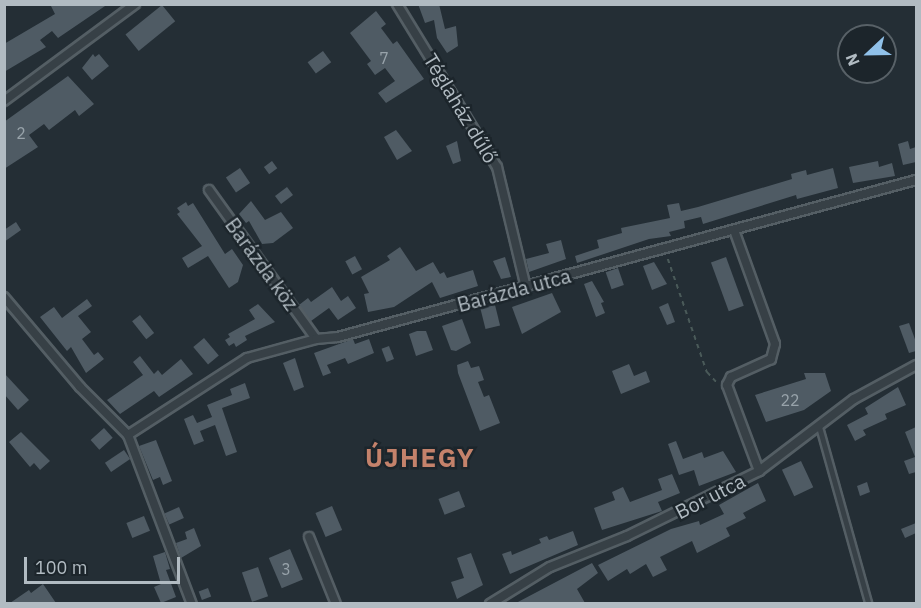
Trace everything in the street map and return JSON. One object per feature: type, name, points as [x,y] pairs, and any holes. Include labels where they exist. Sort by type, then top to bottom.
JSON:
[{"type":"street","points":[[4,101],[135,4]]},
{"type":"street","name":"Téglaház dűlő","points":[[397,4],[497,167],[526,288]]},
{"type":"street","name":"Barázda utca","points":[[128,435],[247,358],[315,339],[338,338],[526,288],[916,180]]},
{"type":"street","name":"Barázda köz","points":[[209,190],[315,339]]},
{"type":"street","points":[[734,230],[775,354],[761,365],[731,378],[728,390],[759,471]]},
{"type":"street","points":[[5,298],[80,387],[128,435],[192,603]]},
{"type":"street","name":"Bor utca","points":[[490,603],[550,567],[627,536],[759,471],[819,425],[888,378],[916,365]]},
{"type":"street","points":[[309,537],[336,603]]},
{"type":"lane","points":[[819,425],[869,603]]},
{"type":"path","points":[[665,249],[707,372],[728,390]]},
{"type":"building","points":[[50,4],[108,4],[58,38],[52,31],[40,40],[46,47],[4,72],[4,44],[55,14]]},
{"type":"building","points":[[418,4],[439,4],[445,29],[456,26],[458,46],[447,53],[437,38],[434,20],[425,23]]},
{"type":"building","points":[[162,5],[175,21],[139,51],[125,35]]},
{"type":"building","points":[[376,11],[386,24],[381,28],[393,44],[397,41],[424,79],[386,103],[378,93],[395,81],[385,68],[375,75],[367,64],[371,61],[350,33]]},
{"type":"building","points":[[323,51],[331,62],[316,73],[308,62]]},
{"type":"building","points":[[93,54],[95,57],[99,54],[109,66],[92,80],[82,68]]},
{"type":"building","points":[[68,76],[94,104],[79,116],[75,110],[49,130],[44,124],[29,135],[38,147],[4,169],[4,122]]},
{"type":"building","points":[[396,130],[412,151],[397,160],[384,137]]},
{"type":"building","points":[[457,141],[461,161],[453,164],[446,146]]},
{"type":"building","points":[[908,141],[910,149],[916,147],[916,162],[903,165],[898,144]]},
{"type":"building","points":[[272,161],[277,168],[269,174],[264,167]]},
{"type":"building","points":[[878,161],[879,167],[892,163],[895,176],[853,183],[849,167]]},
{"type":"building","points":[[240,168],[250,183],[236,192],[226,178]]},
{"type":"building","points":[[833,168],[838,188],[797,199],[796,195],[703,224],[701,217],[684,221],[685,228],[669,232],[671,236],[649,239],[577,263],[575,256],[599,248],[597,240],[622,233],[621,228],[670,218],[667,205],[679,203],[681,211],[792,179],[791,174],[806,170],[807,175]]},
{"type":"building","points":[[287,187],[293,195],[281,204],[275,196]]},
{"type":"building","points":[[251,201],[265,220],[281,212],[293,228],[273,243],[262,244],[249,221],[246,223],[239,214]]},
{"type":"building","points":[[186,202],[188,206],[193,203],[225,254],[232,249],[243,265],[238,282],[229,288],[208,256],[188,268],[182,258],[202,246],[177,214],[180,212],[177,208]]},
{"type":"building","points":[[16,222],[21,230],[4,242],[4,230]]},
{"type":"building","points":[[561,240],[566,259],[529,272],[526,259],[549,253],[546,244]]},
{"type":"building","points":[[400,247],[416,271],[433,262],[440,274],[444,272],[447,278],[473,270],[478,286],[440,298],[432,282],[394,307],[368,312],[364,294],[369,293],[361,277],[390,260],[387,256]]},
{"type":"building","points":[[355,256],[362,269],[352,274],[345,261]]},
{"type":"building","points":[[505,257],[511,277],[501,279],[493,261]]},
{"type":"building","points":[[726,257],[744,306],[729,311],[711,262]]},
{"type":"building","points":[[654,262],[667,284],[652,290],[643,266]]},
{"type":"building","points":[[618,268],[624,285],[612,289],[606,272]]},
{"type":"building","points":[[592,281],[604,302],[601,303],[605,313],[596,317],[584,284]]},
{"type":"building","points":[[332,287],[341,301],[348,296],[356,308],[338,320],[329,308],[311,321],[299,305],[308,298],[311,302]]},
{"type":"building","points":[[552,293],[561,312],[522,334],[512,307]]},
{"type":"building","points":[[87,299],[92,306],[78,316],[91,332],[82,339],[94,355],[98,352],[104,359],[86,373],[71,347],[67,351],[40,317],[54,307],[62,318]]},
{"type":"building","points":[[668,303],[675,322],[667,325],[659,307]]},
{"type":"building","points":[[258,304],[275,322],[245,336],[247,340],[236,347],[234,343],[229,346],[225,340],[230,337],[228,334],[255,319],[249,310]]},
{"type":"building","points":[[495,305],[500,325],[486,329],[480,309]]},
{"type":"building","points":[[140,315],[154,333],[146,339],[132,321]]},
{"type":"building","points":[[462,319],[471,343],[456,351],[451,350],[442,326]]},
{"type":"building","points":[[909,323],[916,342],[916,351],[909,353],[899,326]]},
{"type":"building","points":[[426,331],[433,350],[416,356],[409,334]]},
{"type":"building","points":[[204,338],[219,356],[208,365],[193,347]]},
{"type":"building","points":[[353,339],[355,344],[369,339],[374,353],[348,364],[345,358],[327,365],[331,373],[323,376],[314,353]]},
{"type":"building","points":[[389,346],[394,359],[387,362],[382,349]]},
{"type":"building","points":[[140,356],[154,374],[158,370],[162,375],[181,359],[193,374],[159,397],[154,391],[120,414],[107,400],[143,375],[133,362]]},
{"type":"building","points":[[295,358],[304,387],[294,391],[283,363]]},
{"type":"building","points":[[468,361],[471,368],[479,366],[484,380],[478,382],[484,397],[489,395],[500,423],[480,431],[458,373],[457,365]]},
{"type":"building","points":[[629,364],[634,376],[646,371],[650,382],[621,394],[612,371]]},
{"type":"building","points":[[4,373],[29,400],[18,410],[4,394]]},
{"type":"building","points":[[804,373],[825,373],[831,391],[804,410],[766,422],[755,395],[806,379]]},
{"type":"building","points":[[245,383],[250,398],[222,408],[237,452],[226,456],[215,425],[200,431],[204,441],[194,445],[184,419],[193,415],[197,423],[212,417],[207,405],[232,395],[230,389]]},
{"type":"building","points":[[898,387],[906,405],[885,414],[887,419],[863,430],[866,435],[855,441],[847,425],[868,414],[865,408]]},
{"type":"building","points":[[916,427],[916,472],[909,474],[904,461],[915,457],[905,432]]},
{"type":"building","points":[[104,428],[113,438],[99,450],[91,440]]},
{"type":"building","points":[[21,432],[50,461],[40,470],[34,463],[30,467],[9,442]]},
{"type":"building","points":[[156,440],[172,481],[163,485],[160,477],[153,480],[139,446]]},
{"type":"building","points":[[676,441],[683,459],[702,452],[704,458],[723,451],[736,472],[699,486],[694,470],[679,475],[668,444]]},
{"type":"building","points":[[124,450],[130,459],[111,472],[105,463]]},
{"type":"building","points":[[801,461],[813,487],[794,496],[782,470]]},
{"type":"building","points":[[672,474],[680,493],[658,502],[662,511],[602,530],[594,508],[615,500],[612,492],[623,487],[630,502],[662,490],[658,479]]},
{"type":"building","points":[[867,482],[870,492],[860,496],[857,486]]},
{"type":"building","points":[[758,483],[766,501],[743,513],[746,518],[726,528],[730,536],[697,553],[692,541],[660,557],[667,570],[653,577],[646,564],[630,574],[627,569],[608,581],[598,565],[671,529],[699,521],[700,525],[724,514],[719,505]]},
{"type":"building","points":[[459,491],[465,507],[445,515],[438,499]]},
{"type":"building","points":[[332,506],[342,530],[326,537],[315,513]]},
{"type":"building","points":[[179,507],[184,518],[169,524],[164,514]]},
{"type":"building","points":[[144,516],[150,531],[132,538],[126,523]]},
{"type":"building","points":[[916,523],[916,533],[905,538],[901,529]]},
{"type":"building","points":[[194,528],[201,546],[181,558],[176,543],[187,539],[185,532]]},
{"type":"building","points":[[573,531],[578,545],[510,574],[502,554],[511,551],[512,555],[541,543],[539,539],[547,536],[549,540]]},
{"type":"building","points":[[290,549],[303,579],[282,588],[269,558]]},
{"type":"building","points":[[165,552],[170,569],[166,570],[176,597],[161,603],[154,587],[161,584],[153,556]]},
{"type":"building","points":[[471,553],[483,585],[457,599],[451,582],[464,578],[457,558]]},
{"type":"building","points":[[592,563],[598,573],[577,589],[585,603],[516,603]]},
{"type":"building","points":[[258,567],[268,596],[252,602],[242,573]]},
{"type":"building","points":[[43,584],[56,603],[10,603],[29,590],[31,593]]},
{"type":"building","points":[[208,588],[211,596],[202,600],[199,592]]},
{"type":"district","name":"ÚJHEGY","points":[[420,458]]}]
